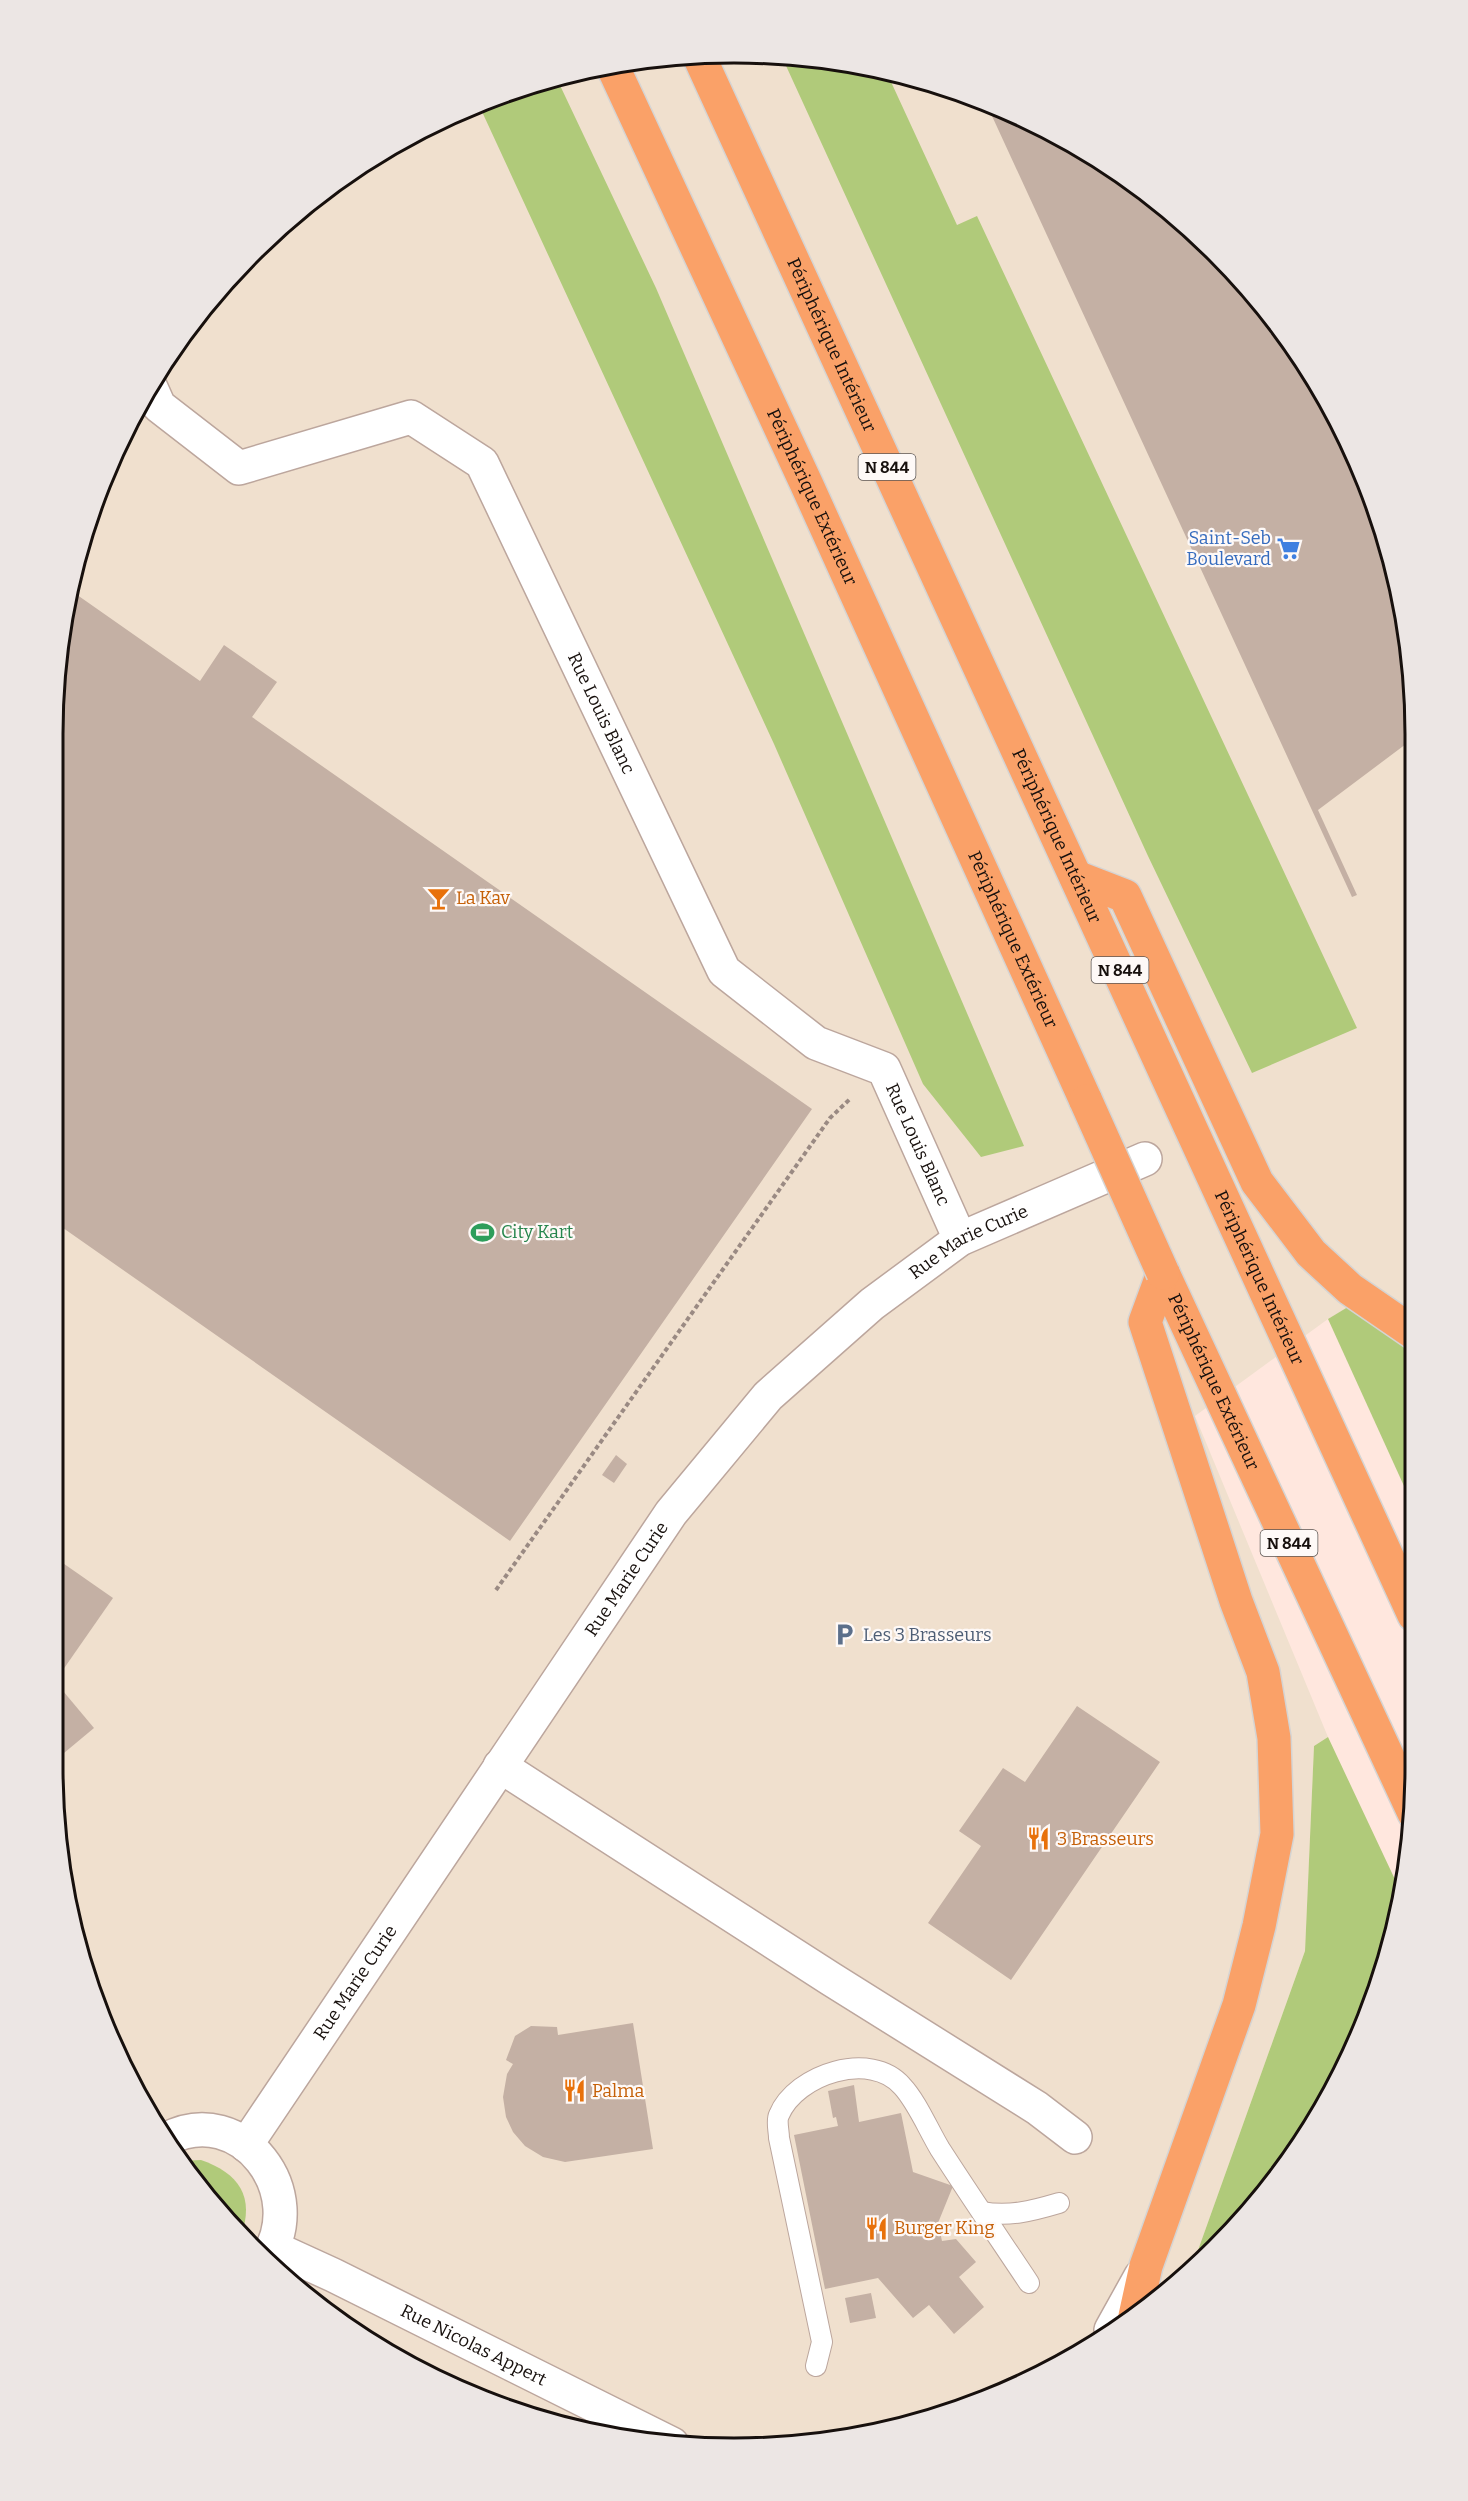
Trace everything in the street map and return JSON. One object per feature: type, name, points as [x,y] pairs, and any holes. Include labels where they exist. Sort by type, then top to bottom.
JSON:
[{"type":"highway","name":"Périphérique Intérieur","points":[[703,64],[1405,1595]]},
{"type":"highway","name":"Périphérique Extérieur","points":[[616,74],[806,483],[1163,1273],[1404,1792]]},
{"type":"highway","points":[[1076,878],[1125,896],[1257,1182],[1311,1253],[1350,1289],[1405,1327]]},
{"type":"highway","points":[[1138,2302],[1146,2266],[1239,2005],[1259,1926],[1277,1834],[1274,1737],[1263,1672],[1236,1601],[1145,1322],[1163,1273]]},
{"type":"street","name":"Rue Louis Blanc","points":[[155,396],[159,405],[239,468],[411,417],[482,463],[724,971],[816,1043],[884,1069],[960,1239]]},
{"type":"street","name":"Rue Marie Curie","points":[[246,2145],[672,1513],[768,1396],[872,1304],[960,1239],[1145,1159]]},
{"type":"street","points":[[500,1766],[802,1961],[1030,2103],[1075,2137]]},
{"type":"street","points":[[173,2136],[194,2131],[215,2132],[234,2138],[246,2145],[264,2161],[278,2188],[282,2210],[280,2231],[271,2251]]},
{"type":"street","name":"Rue Nicolas Appert","points":[[276,2256],[333,2275],[648,2432]]},
{"type":"street","points":[[1118,2317],[1146,2266]]},
{"type":"lane","points":[[816,2366],[822,2342],[777,2117],[790,2096],[810,2080],[835,2072],[869,2068],[886,2072],[902,2086],[1029,2283]]},
{"type":"lane","points":[[982,2212],[998,2215],[1024,2213],[1059,2203]]},
{"type":"path","points":[[496,1590],[830,1118],[884,1069]]},
{"type":"shaded area","points":[[690,64],[778,64],[822,69],[908,86],[950,99],[1031,132],[1070,153],[1107,176],[1176,230],[1238,292],[1266,326],[1292,361],[1336,437],[1354,477],[1382,560],[1392,603],[1404,690],[1405,1315],[1371,1294],[1328,1319],[1195,1416],[1328,1737],[1314,1746],[1305,1951],[1198,2250],[1176,2271],[1107,2325],[1031,2369],[991,2387],[908,2415],[865,2425],[778,2437],[690,2437],[603,2425],[560,2415],[477,2387],[398,2348],[361,2325],[292,2271],[230,2209],[176,2140],[132,2064],[114,2024],[86,1941],[76,1898],[64,1811],[63,734],[64,690],[69,646],[86,560],[114,477],[132,437],[176,361],[230,292],[292,230],[361,176],[437,132],[477,114],[560,86],[603,76]]},
{"type":"green space","points":[[786,65],[891,82],[957,225],[977,216],[1357,1028],[1252,1073],[1148,856]]},
{"type":"green space","points":[[560,86],[656,288],[1024,1146],[981,1157],[923,1084],[774,744],[482,112]]},
{"type":"green space","points":[[1371,1293],[1405,1314],[1405,1488],[1328,1319]]},
{"type":"green space","points":[[1328,1737],[1395,1880],[1392,1898],[1369,1983],[1336,2064],[1292,2140],[1238,2209],[1198,2250],[1305,1951],[1314,1746]]},
{"type":"green space","points":[[191,2160],[201,2160],[214,2165],[234,2179],[245,2198],[244,2224],[230,2209]]},
{"type":"building","name":"Saint-Seb Boulevard","points":[[992,116],[1031,132],[1070,153],[1107,176],[1176,230],[1238,292],[1266,326],[1292,361],[1336,437],[1354,477],[1382,560],[1392,603],[1404,690],[1405,745],[1318,810],[1357,895],[1352,897]]},
{"type":"building","points":[[78,595],[200,681],[224,645],[277,682],[252,717],[812,1109],[510,1541],[63,1228],[64,690]]},
{"type":"building","points":[[616,1455],[627,1464],[614,1483],[602,1475]]},
{"type":"building","points":[[63,1563],[113,1598],[63,1670]]},
{"type":"building","points":[[63,1691],[94,1728],[63,1754]]},
{"type":"building","name":"3 Brasseurs","points":[[1077,1706],[1160,1762],[1011,1980],[928,1923],[981,1846],[959,1831],[1003,1768],[1025,1782]]},
{"type":"building","name":"Palma","points":[[633,2023],[653,2149],[565,2162],[543,2157],[525,2146],[513,2132],[506,2117],[503,2097],[507,2074],[513,2064],[506,2060],[515,2036],[531,2026],[557,2027],[558,2035]]},
{"type":"building","name":"Burger King","points":[[854,2085],[859,2122],[901,2113],[913,2172],[953,2186],[938,2223],[942,2241],[956,2239],[976,2262],[959,2277],[984,2307],[954,2334],[929,2305],[913,2318],[878,2278],[825,2289],[794,2135],[838,2126],[836,2117],[833,2118],[828,2091]]},
{"type":"building","points":[[871,2293],[876,2318],[850,2323],[845,2298]]},
{"type":"place","name":"Saint-Seb Boulevard","points":[[1289,548]]},
{"type":"place","name":"La Kav","points":[[438,898]]},
{"type":"place","name":"City Kart","points":[[483,1232]]},
{"type":"place","name":"Les 3 Brasseurs","points":[[845,1635]]},
{"type":"place","name":"3 Brasseurs","points":[[1039,1839]]},
{"type":"place","name":"Palma","points":[[574,2091]]},
{"type":"place","name":"Burger King","points":[[876,2228]]}]
